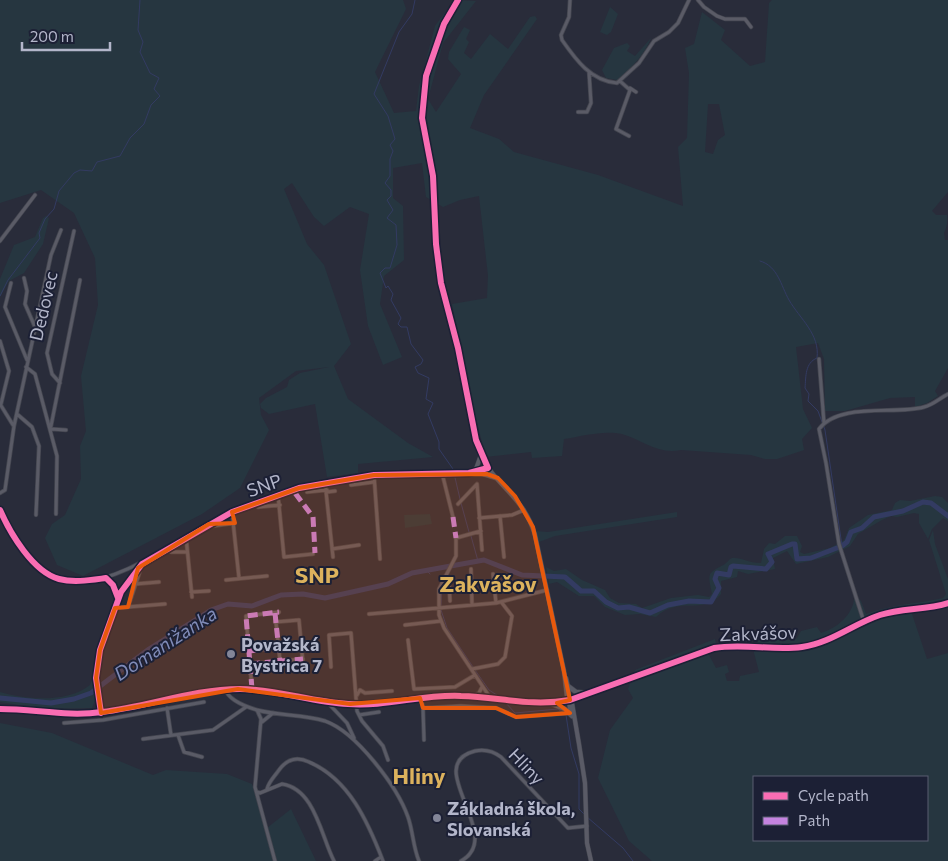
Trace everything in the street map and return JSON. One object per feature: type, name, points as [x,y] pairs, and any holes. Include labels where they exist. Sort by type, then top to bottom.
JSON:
[{"type":"main road","name":"Zakvášov","points":[[551,704],[570,700],[714,648],[734,646],[786,648],[806,646],[831,638],[864,622],[896,611],[948,603]]},
{"type":"main road","points":[[568,686],[576,692],[590,693]]},
{"type":"main road","points":[[0,709],[63,715],[101,712],[226,689],[252,689],[326,702],[356,704],[421,698],[472,696],[511,702],[551,704],[560,706],[571,714]]},
{"type":"street","points":[[458,0],[444,24],[426,76],[422,118],[433,176],[436,244],[441,283],[458,348],[476,440],[481,455],[488,468],[525,510],[535,535],[575,723],[585,783],[591,861]]},
{"type":"street","points":[[570,0],[568,17],[561,35],[577,62],[589,72],[606,81],[621,82],[636,92]]},
{"type":"street","points":[[621,82],[639,63],[654,41],[669,32],[678,23],[690,0]]},
{"type":"street","points":[[698,0],[710,12],[725,19],[745,19],[751,27]]},
{"type":"street","points":[[578,112],[587,112],[591,103],[589,72]]},
{"type":"street","points":[[629,136],[616,129],[630,88]]},
{"type":"street","points":[[0,241],[35,195]]},
{"type":"street","name":"Dedovec","points":[[0,493],[5,490],[16,414],[50,255],[61,230]]},
{"type":"street","name":"Dedovec","points":[[60,383],[52,374],[46,353],[74,231]]},
{"type":"street","name":"Dedovec","points":[[24,278],[27,291],[25,304],[35,327]]},
{"type":"street","name":"Dedovec","points":[[51,428],[80,280]]},
{"type":"street","points":[[11,283],[5,307],[27,361]]},
{"type":"street","name":"Dedovec","points":[[0,341],[9,371],[0,404],[14,426]]},
{"type":"street","points":[[819,359],[823,425],[819,433],[840,546],[864,622]]},
{"type":"street","name":"Dedovec","points":[[26,367],[34,374],[51,428],[57,456],[56,514]]},
{"type":"street","points":[[823,425],[864,411],[926,407],[948,394]]},
{"type":"street","points":[[16,414],[32,427],[39,446],[36,515]]},
{"type":"street","points":[[47,414],[53,414]]},
{"type":"street","points":[[51,428],[66,430]]},
{"type":"street","points":[[474,471],[479,465],[481,455]]},
{"type":"street","points":[[469,473],[488,468]]},
{"type":"street","points":[[480,473],[488,468]]},
{"type":"street","points":[[442,473],[453,517]]},
{"type":"street","points":[[469,473],[480,473],[498,478]]},
{"type":"street","name":"SNP","points":[[0,510],[14,538],[41,567],[62,580],[79,581],[106,578],[142,564],[232,512],[278,495],[325,482],[374,475],[469,473]]},
{"type":"street","points":[[374,475],[380,559]]},
{"type":"street","points":[[325,482],[333,557]]},
{"type":"street","points":[[351,485],[374,482]]},
{"type":"street","points":[[458,504],[474,484],[477,484],[482,550]]},
{"type":"street","name":"SNP","points":[[307,492],[335,491]]},
{"type":"street","name":"SNP","points":[[278,495],[284,557],[313,554]]},
{"type":"street","points":[[258,507],[280,505]]},
{"type":"street","points":[[480,518],[512,515],[525,510]]},
{"type":"street","name":"SNP","points":[[232,512],[239,578]]},
{"type":"street","points":[[500,516],[504,557]]},
{"type":"street","points":[[209,524],[213,526],[234,523]]},
{"type":"street","points":[[481,530],[456,538],[458,552],[439,589],[440,608],[441,622],[474,669],[482,687],[492,699]]},
{"type":"street","points":[[186,537],[192,597]]},
{"type":"street","points":[[332,549],[359,546]]},
{"type":"street","points":[[171,552],[186,552]]},
{"type":"street","name":"SNP","points":[[101,712],[96,682],[98,657],[118,598],[127,582],[142,564]]},
{"type":"street","points":[[128,608],[140,571],[138,568]]},
{"type":"street","points":[[471,569],[472,604]]},
{"type":"street","points":[[493,574],[496,603]]},
{"type":"street","points":[[226,580],[267,576]]},
{"type":"street","points":[[444,577],[448,580],[450,601]]},
{"type":"street","points":[[106,578],[113,586],[118,598]]},
{"type":"street","points":[[135,584],[159,582]]},
{"type":"street","points":[[369,614],[502,603],[528,593],[547,590]]},
{"type":"street","points":[[191,592],[209,591]]},
{"type":"street","points":[[474,669],[498,664],[505,657],[512,616],[502,603]]},
{"type":"street","points":[[114,608],[165,604]]},
{"type":"street","points":[[252,689],[246,616],[277,612],[276,622],[280,661]]},
{"type":"street","points":[[276,622],[299,620],[303,664]]},
{"type":"street","points":[[405,625],[441,622]]},
{"type":"street","points":[[331,667],[329,634],[351,633],[356,704],[359,715],[383,746],[388,760]]},
{"type":"street","points":[[408,640],[414,689],[455,687],[475,674]]},
{"type":"street","points":[[249,651],[268,649]]},
{"type":"street","points":[[250,664],[303,659]]},
{"type":"street","points":[[564,671],[567,697],[570,700],[568,704],[575,723]]},
{"type":"street","points":[[472,696],[479,693],[482,687]]},
{"type":"street","points":[[226,689],[229,696],[246,707],[273,713],[319,719],[340,728],[354,739]]},
{"type":"street","points":[[356,696],[360,690],[365,693],[392,691]]},
{"type":"street","points":[[421,698],[424,740]]},
{"type":"street","points":[[64,723],[120,717],[204,702]]},
{"type":"street","points":[[326,702],[347,722],[354,739],[399,799],[408,820],[419,861]]},
{"type":"street","name":"Hliny","points":[[423,708],[461,706],[496,708],[516,718],[571,714]]},
{"type":"street","points":[[143,739],[213,730],[246,707]]},
{"type":"street","points":[[167,708],[171,735]]},
{"type":"street","points":[[119,710],[120,717]]},
{"type":"street","points":[[257,710],[262,723]]},
{"type":"street","points":[[359,715],[379,712]]},
{"type":"street","points":[[273,713],[262,723],[258,732],[254,786],[275,861]]},
{"type":"street","points":[[178,734],[184,752],[202,757]]},
{"type":"street","name":"Hliny","points":[[461,861],[471,854],[475,841],[471,818],[455,772],[458,762],[473,752],[488,751],[501,757],[568,828],[587,826]]},
{"type":"street","points":[[266,789],[284,764],[294,759],[306,760],[327,770],[348,792],[371,832],[382,859],[375,861]]},
{"type":"street","points":[[256,792],[260,793],[266,789],[285,784],[303,796],[313,810],[334,861]]},
{"type":"highlighted area","points":[[487,474],[498,478],[515,496],[533,527],[570,700],[557,703],[570,713],[516,717],[496,708],[423,708],[420,698],[350,704],[238,689],[101,713],[96,678],[100,650],[115,608],[128,607],[138,568],[209,524],[235,523],[232,512],[299,488],[374,475]]},
{"type":"shaded area","points":[[0,0],[403,0],[406,9],[375,72],[394,113],[416,111],[419,86],[435,26],[454,0],[476,1],[443,43],[428,99],[436,112],[461,74],[448,59],[449,52],[464,27],[470,30],[466,39],[469,42],[464,53],[471,59],[490,34],[508,49],[530,17],[535,16],[537,19],[484,95],[470,128],[499,139],[514,152],[598,175],[683,206],[678,147],[687,138],[689,73],[685,48],[694,44],[702,12],[725,30],[721,40],[750,66],[765,62],[769,3],[772,0],[948,0],[948,192],[932,211],[936,215],[947,215],[947,226],[944,233],[945,240],[948,240],[948,368],[935,391],[938,396],[927,403],[915,407],[915,397],[890,398],[845,411],[825,411],[824,359],[818,343],[796,347],[803,409],[812,428],[802,439],[804,450],[777,459],[765,459],[751,455],[658,449],[622,434],[615,433],[593,434],[564,439],[562,456],[532,458],[531,452],[486,457],[470,397],[452,304],[487,298],[488,276],[479,196],[460,200],[443,207],[426,197],[422,163],[393,168],[393,198],[403,206],[404,260],[384,276],[380,304],[402,357],[383,365],[368,326],[360,270],[369,214],[350,207],[324,226],[314,217],[292,183],[284,189],[307,244],[324,265],[351,344],[334,366],[348,399],[408,443],[433,457],[358,464],[358,473],[327,477],[315,404],[269,414],[261,408],[260,404],[266,398],[287,387],[289,380],[300,373],[329,367],[296,371],[259,398],[261,415],[269,430],[240,488],[202,514],[83,576],[57,565],[45,538],[52,524],[65,515],[81,479],[80,446],[86,431],[81,376],[98,305],[95,258],[74,213],[41,190],[0,203]],"holes":[[[708,104],[719,104],[725,135],[718,140],[713,154],[705,152]]]},
{"type":"shaded area","points":[[610,7],[618,14],[611,32],[607,35],[600,32]]},
{"type":"shaded area","points":[[651,38],[633,66],[617,80],[606,78],[602,70],[614,48],[627,43],[630,46],[627,51],[635,56]]},
{"type":"shaded area","points":[[46,216],[49,218],[43,244],[24,273],[9,281],[0,297],[0,279],[14,245],[35,237],[43,218]]},
{"type":"shaded area","points":[[935,496],[942,497],[948,503],[948,521],[943,518],[932,529],[928,539],[919,523],[919,514],[891,516],[858,534],[850,546],[828,557],[796,564],[787,551],[773,558],[775,569],[748,574],[738,571],[737,577],[721,581],[721,594],[714,600],[706,604],[674,607],[656,617],[640,614],[625,615],[605,607],[594,596],[579,596],[557,582],[549,584],[546,567],[554,571],[566,569],[582,580],[605,590],[610,598],[619,603],[636,604],[642,608],[671,598],[698,595],[709,597],[712,594],[709,578],[711,572],[732,558],[761,563],[764,549],[769,543],[775,544],[785,536],[797,536],[802,546],[800,552],[804,554],[830,548],[844,540],[849,528],[868,515],[892,510],[895,503],[900,500],[910,501]]},
{"type":"shaded area","points":[[677,512],[677,517],[555,536],[539,542],[536,531],[548,532]]},
{"type":"shaded area","points":[[430,514],[432,524],[405,528],[404,515]]},
{"type":"shaded area","points":[[933,530],[935,544],[948,579],[948,600],[910,608],[927,659],[948,653],[948,861],[652,861],[629,841],[598,778],[610,730],[633,698],[628,689],[635,670],[715,639],[717,649],[708,653],[716,668],[727,665],[729,672],[725,674],[727,681],[739,681],[740,676],[759,672],[753,649],[759,640],[793,640],[797,638],[801,631],[817,627],[821,633],[827,631],[849,613],[854,601],[854,594],[861,601],[866,614],[885,608],[943,598],[946,594],[929,540]]},
{"type":"shaded area","points":[[94,675],[96,698],[92,708],[45,709],[0,702],[0,692],[34,698],[70,695],[90,685]]},
{"type":"shaded area","points":[[0,723],[52,733],[153,775],[166,770],[227,774],[252,784],[267,828],[291,809],[316,861],[0,861]]},
{"type":"waterway","points":[[0,296],[8,280],[40,238],[39,233],[45,219],[54,209],[59,191],[74,173],[80,170],[92,171],[97,162],[120,156],[130,138],[144,124],[151,105],[160,96],[154,89],[159,78],[150,73],[140,52],[143,42],[138,30],[140,0]]},
{"type":"waterway","points":[[415,0],[412,14],[399,32],[374,94],[388,116],[395,139],[390,145],[393,151],[390,159],[390,176],[385,183],[391,190],[391,196],[387,200],[393,210],[387,218],[396,225],[397,245],[390,268],[385,268],[380,273],[386,288],[388,286],[393,294],[391,300],[401,318],[398,324],[401,327],[407,327],[411,344],[423,360],[421,364],[415,367],[418,373],[429,378],[426,399],[433,403],[428,414],[439,442],[439,449],[453,469],[460,499]]},
{"type":"waterway","points":[[760,261],[771,267],[775,272],[789,300],[808,327],[815,341],[817,358],[808,367],[805,388],[809,394],[808,401],[818,411],[825,430],[842,546]]},
{"type":"waterway","name":"Domanižanka","points":[[0,698],[51,703],[74,699],[91,693],[149,649],[211,610],[228,604],[252,606],[281,595],[303,594],[325,598],[388,584],[412,573],[484,560],[522,575],[565,577],[581,591],[594,591],[606,602],[618,608],[629,607],[650,613],[668,605],[689,601],[711,602],[719,588],[715,579],[717,573],[729,575],[733,566],[766,569],[772,562],[768,554],[792,544],[795,544],[797,559],[811,558],[842,546],[847,542],[851,532],[862,528],[874,517],[903,511],[923,502],[931,503],[948,516]]},
{"type":"waterway","points":[[461,503],[469,532]]},
{"type":"waterway","points":[[471,536],[478,561]]},
{"type":"waterway","name":"Domanižanka","points":[[427,571],[430,574]]},
{"type":"waterway","points":[[441,606],[442,586]]},
{"type":"waterway","points":[[441,610],[447,628],[473,667]]},
{"type":"waterway","points":[[475,670],[489,690],[503,699]]},
{"type":"waterway","points":[[505,702],[515,713],[558,709],[563,713]]},
{"type":"waterway","points":[[566,715],[571,748],[579,774],[579,809],[584,814]]},
{"type":"waterway","points":[[587,817],[623,848],[633,861]]},
{"type":"marked path","points":[[295,493],[313,517],[315,553]]},
{"type":"marked path","points":[[453,517],[456,538]]},
{"type":"marked path","points":[[252,689],[246,616],[279,612]]},
{"type":"marked path","points":[[275,613],[280,661]]},
{"type":"marked path","points":[[249,651],[268,649]]},
{"type":"marked path","points":[[250,664],[303,659]]},
{"type":"cycle path","points":[[101,713],[96,678],[100,650],[121,592],[142,564],[232,512],[299,488],[374,475],[469,473],[488,468],[476,440],[458,348],[441,283],[436,244],[433,176],[422,118],[426,76],[444,24],[458,0]]},
{"type":"cycle path","points":[[0,510],[16,540],[40,569],[59,579],[71,581],[106,578],[113,585],[118,598]]},
{"type":"cycle path","points":[[0,709],[89,713],[119,710],[205,692],[240,689],[267,691],[348,704],[376,704],[447,696],[555,702],[570,700],[714,648],[736,646],[791,648],[813,645],[880,615],[948,603]]},
{"type":"place","name":"Považská Bystrica 7","points":[[231,654]]},
{"type":"place","name":"Základná škola, Slovanská","points":[[437,818]]},
{"type":"district","name":"SNP","points":[[317,574]]},
{"type":"district","name":"Zakvášov","points":[[488,583]]},
{"type":"district","name":"Hliny","points":[[419,775]]}]
